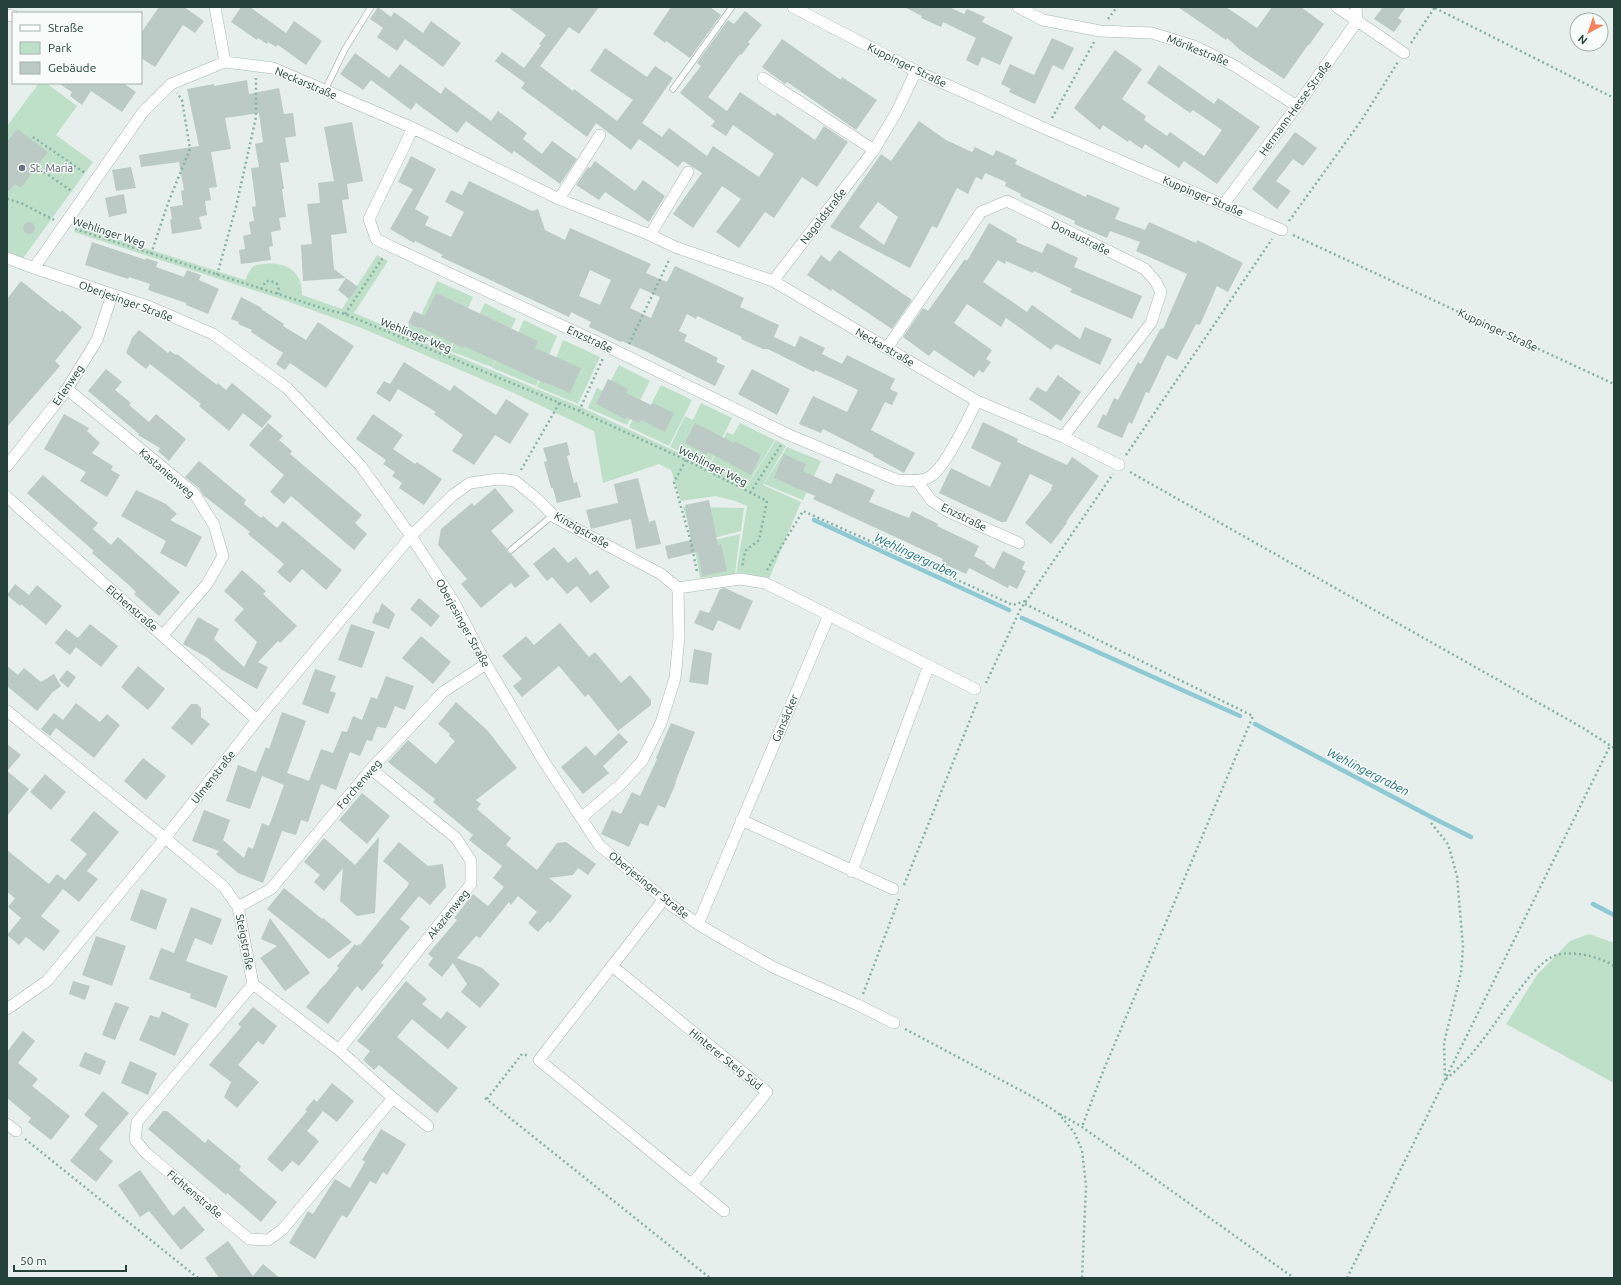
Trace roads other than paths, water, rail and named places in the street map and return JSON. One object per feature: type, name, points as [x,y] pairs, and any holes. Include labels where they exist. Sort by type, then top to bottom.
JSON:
[{"type":"street","points":[[34,268],[143,112],[171,84],[225,62],[215,7]]},
{"type":"street","name":"Kuppinger Straße","points":[[793,7],[916,71],[1046,129],[1280,229]]},
{"type":"street","name":"Mörikestraße","points":[[1018,7],[1043,20],[1100,31],[1152,33],[1194,46],[1235,66],[1297,106]]},
{"type":"street","points":[[1337,7],[1404,53]]},
{"type":"street","points":[[1356,7],[1357,21]]},
{"type":"street","name":"Hermann-Hesse-Straße","points":[[1223,205],[1297,106],[1357,21]]},
{"type":"street","name":"Neckarstraße","points":[[225,62],[273,68],[413,128],[558,199],[650,235],[675,247],[773,281],[977,401],[1063,438],[1119,465]]},
{"type":"street","name":"Nagoldstraße","points":[[773,281],[874,150],[896,113],[916,71]]},
{"type":"street","points":[[763,78],[874,150]]},
{"type":"street","name":"Enzstraße","points":[[413,128],[369,219],[376,239],[608,347],[787,434],[897,480],[917,481],[931,500],[947,511],[1019,543]]},
{"type":"street","points":[[558,199],[600,135]]},
{"type":"street","points":[[650,235],[688,172]]},
{"type":"street","name":"Donaustraße","points":[[887,348],[981,212],[1007,201],[1145,269],[1156,282],[1161,292],[1152,323],[1063,438]]},
{"type":"street","name":"Oberjesinger Straße","points":[[7,258],[112,295],[150,306],[213,334],[288,388],[360,465],[411,536],[454,602],[486,664],[543,760],[599,845],[664,899],[698,924],[775,968],[858,1005],[894,1023]]},
{"type":"street","name":"Erlenweg","points":[[7,466],[67,389],[97,340],[112,295]]},
{"type":"street","name":"Kastanienweg","points":[[67,389],[194,493],[214,525],[223,556],[207,584],[163,635]]},
{"type":"street","points":[[917,481],[929,478],[949,453],[977,401]]},
{"type":"street","name":"Kinzigstraße","points":[[411,536],[453,495],[470,483],[499,479],[515,481],[536,498],[556,518],[661,574],[678,588]]},
{"type":"street","name":"Eichenstraße","points":[[7,497],[257,720]]},
{"type":"street","name":"Ulmenstraße","points":[[7,1009],[47,981],[165,838],[257,720],[411,536]]},
{"type":"street","points":[[581,818],[620,785],[642,761],[661,722],[675,678],[679,637],[678,588],[740,579],[762,583],[980,691]]},
{"type":"street","name":"Gansäcker","points":[[698,924],[829,615]]},
{"type":"street","name":"Forchenweg","points":[[238,907],[271,889],[371,769],[443,692],[486,664]]},
{"type":"street","points":[[852,872],[929,666]]},
{"type":"street","name":"Steigstraße","points":[[7,711],[224,887],[238,907],[253,984],[339,1050],[393,1098],[428,1126]]},
{"type":"street","name":"Akazienweg","points":[[339,1050],[471,884],[471,861],[456,838],[371,769]]},
{"type":"street","points":[[741,820],[852,872],[897,891]]},
{"type":"street","points":[[664,899],[539,1060],[724,1211]]},
{"type":"street","name":"Hinterer Steig Süd","points":[[612,966],[767,1092],[692,1184]]},
{"type":"street","name":"Fichtenstraße","points":[[253,984],[137,1122],[135,1140],[146,1153],[249,1239],[268,1240],[282,1230],[393,1098]]},
{"type":"lane","points":[[325,90],[345,49],[372,7]]},
{"type":"lane","points":[[672,89],[732,7]]},
{"type":"lane","points":[[511,550],[553,515]]},
{"type":"waterway","name":"Wehlingergraben","points":[[814,520],[1009,610]]},
{"type":"waterway","name":"Wehlingergraben","points":[[1022,618],[1240,716]]},
{"type":"waterway","name":"Wehlingergraben","points":[[1255,724],[1471,837]]},
{"type":"waterway","name":"Wehlingergraben","points":[[1593,904],[1614,915]]},
{"type":"place","name":"St. Maria","points":[[22,168]]}]
